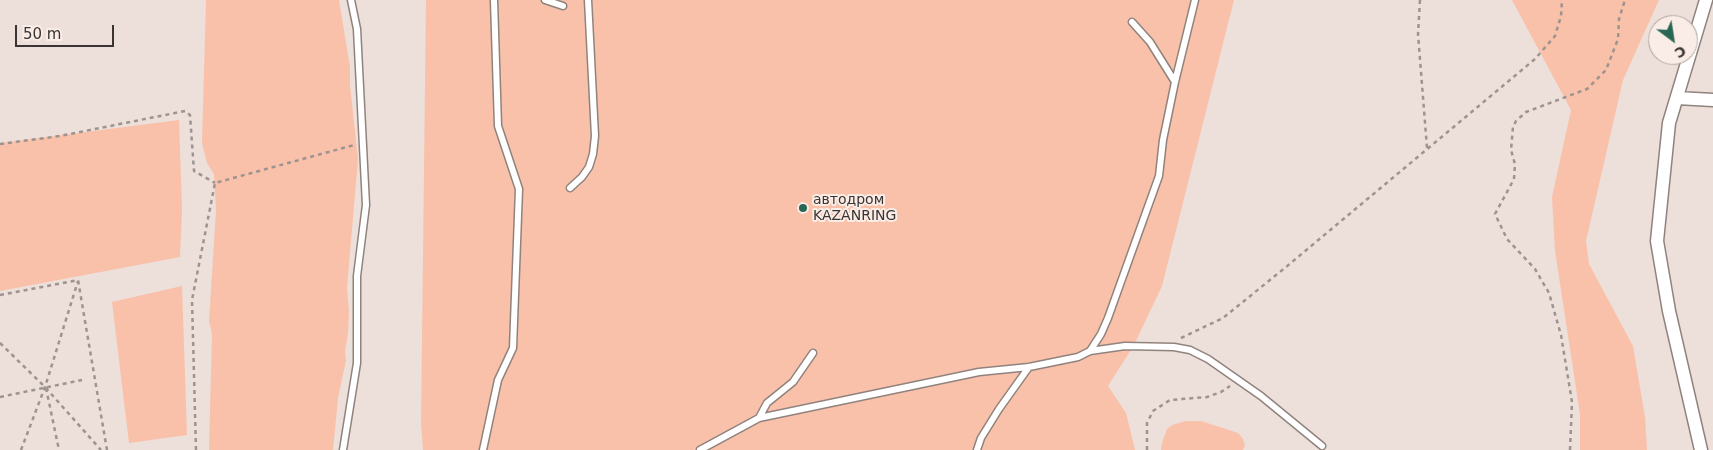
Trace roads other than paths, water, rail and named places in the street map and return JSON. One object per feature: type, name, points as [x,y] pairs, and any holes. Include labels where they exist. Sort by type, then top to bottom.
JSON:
[{"type":"street","points":[[1701,450],[1669,312],[1657,241],[1669,122],[1706,0]]},
{"type":"street","points":[[1676,98],[1713,100]]},
{"type":"lane","points":[[343,450],[357,363],[357,276],[366,205],[356,29],[350,0]]},
{"type":"lane","points":[[483,450],[498,380],[513,348],[519,189],[498,126],[494,0]]},
{"type":"lane","points":[[545,0],[563,6]]},
{"type":"lane","points":[[570,188],[582,177],[589,167],[595,136],[588,0]]},
{"type":"lane","points":[[1090,351],[1101,334],[1108,318],[1159,176],[1163,140],[1194,0]]},
{"type":"lane","points":[[1132,22],[1150,42],[1175,82]]},
{"type":"lane","points":[[700,450],[759,418],[979,372],[1029,367],[1078,357],[1090,351],[1125,346],[1174,347],[1190,350],[1208,360],[1260,396],[1322,446]]},
{"type":"lane","points":[[759,418],[767,403],[793,382],[813,353]]},
{"type":"lane","points":[[977,450],[999,409],[1029,367]]},
{"type":"place","name":"автодром KAZANRING","points":[[803,208]]}]
